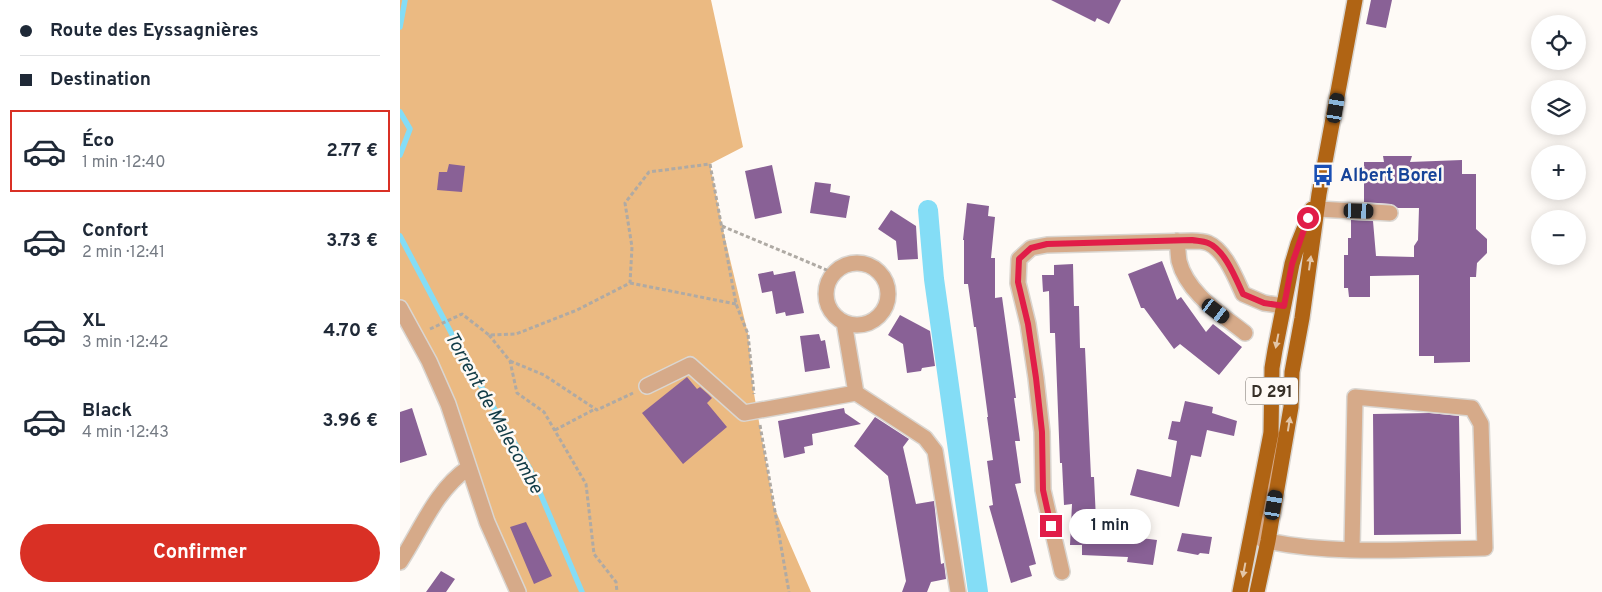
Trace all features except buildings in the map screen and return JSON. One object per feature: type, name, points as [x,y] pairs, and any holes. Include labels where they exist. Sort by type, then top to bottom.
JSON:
[{"type":"main road","name":"D 291","points":[[1257,592],[1268,541],[1291,407],[1292,372],[1302,318],[1319,194],[1355,0]]},
{"type":"main road","name":"D 291","points":[[1240,592],[1271,433],[1272,368],[1284,306],[1298,244],[1319,194]]},
{"type":"street","points":[[1318,209],[1390,213]]},
{"type":"street","points":[[1062,572],[1043,490],[1042,432],[1028,324],[1018,282],[1019,259],[1031,248],[1047,244],[1192,240],[1208,243],[1216,248],[1227,262],[1243,294],[1264,303],[1284,306]]},
{"type":"street","points":[[1177,241],[1179,262],[1193,290],[1216,311],[1245,333]]},
{"type":"street","points":[[852,264],[863,264],[880,274],[886,283],[888,293],[882,313],[874,320],[865,324],[854,325],[836,317],[830,310],[826,300],[826,291],[834,273],[842,267],[852,264]]},
{"type":"street","points":[[400,308],[448,404],[468,468],[498,550],[518,592]]},
{"type":"street","points":[[844,322],[856,393]]},
{"type":"street","points":[[647,386],[690,365],[744,414],[856,393],[925,438],[935,451],[958,592]]},
{"type":"street","points":[[1271,433],[1277,445],[1259,531],[1259,535],[1263,540],[1308,548],[1352,549],[1485,548],[1481,424],[1472,408],[1355,396],[1352,549]]},
{"type":"street","points":[[400,562],[437,499],[456,477],[468,468]]},
{"type":"street","points":[[1249,547],[1254,543],[1268,541]]},
{"type":"path","points":[[630,283],[632,247],[625,203],[649,172],[710,164],[736,304],[748,334],[755,397]]},
{"type":"path","points":[[722,226],[834,273]]},
{"type":"path","points":[[489,335],[516,334],[577,310],[630,283],[736,304]]},
{"type":"path","points":[[415,336],[462,314],[489,335],[510,361],[517,393],[544,412],[586,484],[594,554],[616,582],[617,592]]},
{"type":"path","points":[[510,361],[544,375],[595,409]]},
{"type":"path","points":[[555,430],[595,409],[647,386]]},
{"type":"path","points":[[759,424],[789,592]]},
{"type":"shaded area","points":[[400,0],[711,0],[743,147],[710,164],[722,226],[748,334],[753,388],[774,507],[811,592],[518,592],[400,308]]},
{"type":"waterway","name":"Torrent de Malecombe","points":[[400,27],[405,0]]},
{"type":"waterway","name":"Torrent de Malecombe","points":[[400,112],[410,129],[400,155]]},
{"type":"waterway","points":[[928,210],[934,279],[978,592]]},
{"type":"waterway","name":"Torrent de Malecombe","points":[[400,236],[465,359],[530,469],[582,592]]},
{"type":"place","name":"Albert Borel","points":[[1323,175]]},
{"type":"route","points":[[1051,526],[1043,490],[1042,432],[1036,378],[1028,324],[1018,282],[1019,259],[1031,248],[1047,244],[1192,240],[1208,243],[1216,248],[1227,262],[1243,294],[1264,303],[1284,306],[1292,264],[1308,218]]}]
